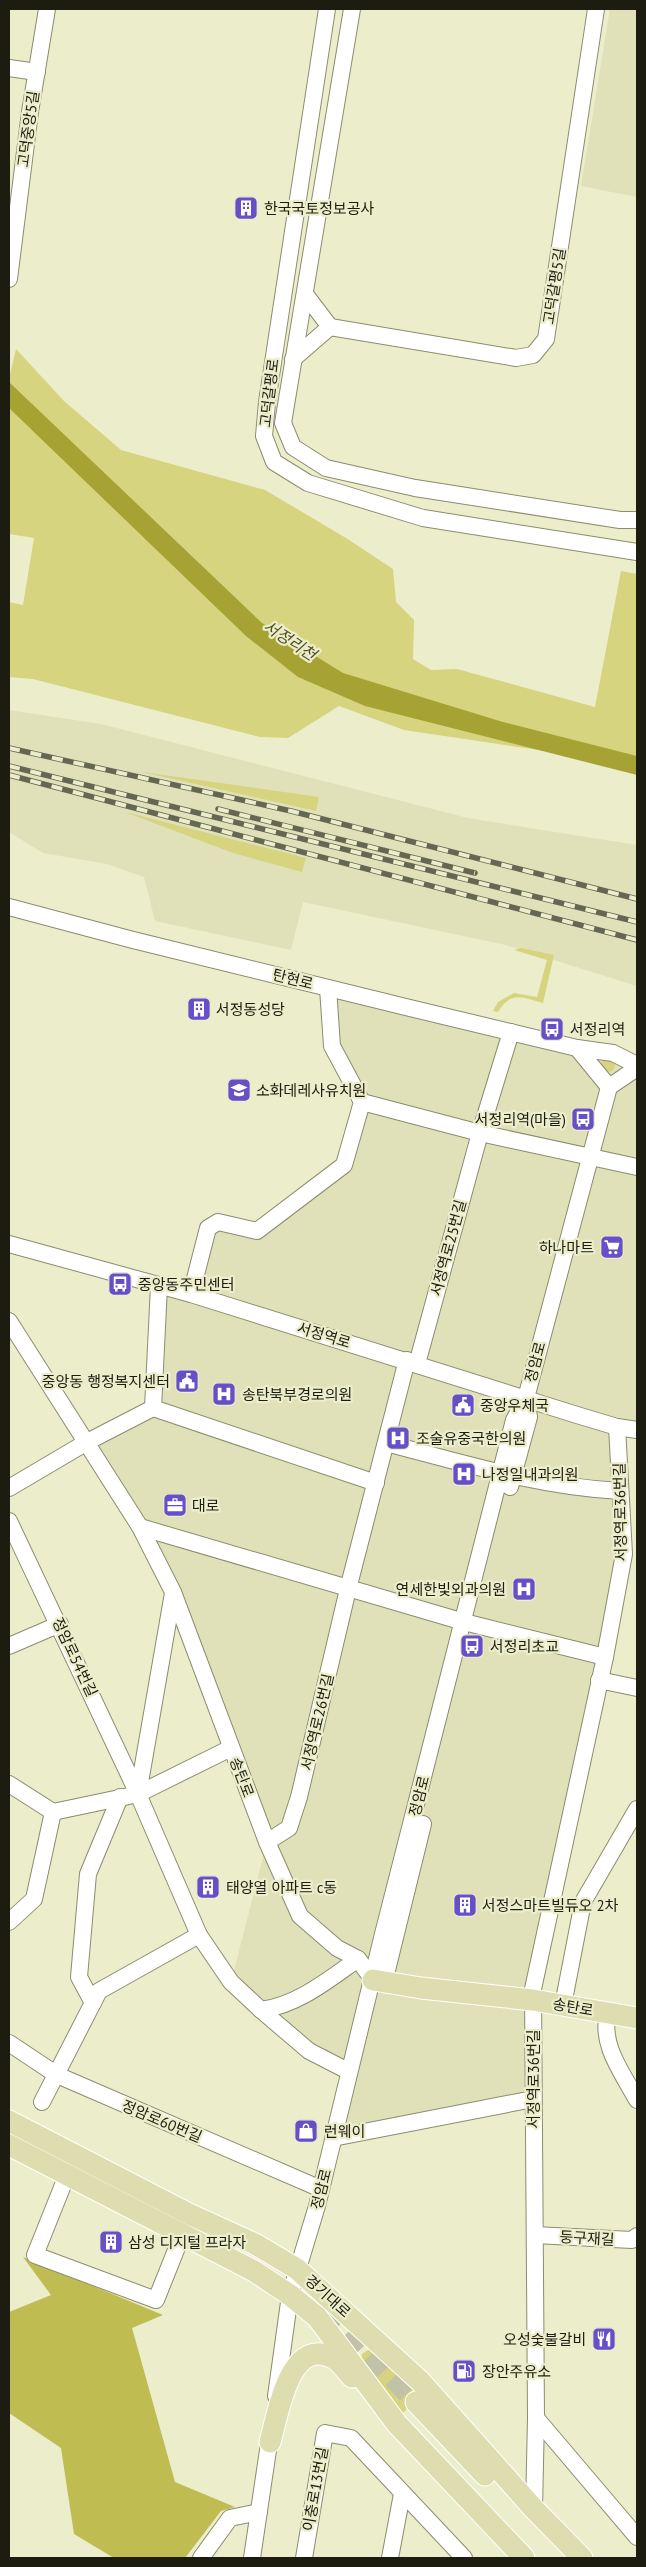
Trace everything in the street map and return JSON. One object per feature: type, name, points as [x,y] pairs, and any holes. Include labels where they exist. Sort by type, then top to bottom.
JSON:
[{"type":"main road","name":"송탄로","points":[[376,1972],[564,2000],[637,2007]]},
{"type":"main road","name":"송탄로","points":[[564,2000],[608,2013],[637,2018]]},
{"type":"main road","name":"경기대로","points":[[9,2121],[171,2205],[254,2244],[297,2269],[420,2381],[534,2509],[582,2558]]},
{"type":"main road","name":"경기대로","points":[[9,2145],[254,2271],[290,2295],[317,2317],[539,2558]]},
{"type":"main road","points":[[270,2442],[290,2374],[302,2359],[315,2354],[333,2358],[406,2412]]},
{"type":"main road","name":"경기대로","points":[[406,2412],[524,2558]]},
{"type":"main road","name":"경기대로","points":[[406,2412],[565,2558]]},
{"type":"street","name":"고덕중앙5길","points":[[9,278],[15,174],[37,72],[47,9]]},
{"type":"street","name":"고덕갈평로","points":[[327,9],[266,402],[264,436],[274,462],[308,483],[423,518],[637,552]]},
{"type":"street","name":"고덕갈평로","points":[[352,9],[283,423],[293,448],[326,468],[372,480],[620,520],[637,520]]},
{"type":"street","name":"고덕갈평5길","points":[[330,327],[516,358],[533,355],[546,339],[596,9]]},
{"type":"street","points":[[9,68],[37,72]]},
{"type":"street","points":[[293,359],[330,327],[305,294]]},
{"type":"street","name":"탄현로","points":[[9,907],[328,988],[578,1048],[618,1055],[637,1066]]},
{"type":"street","points":[[191,1294],[208,1228],[218,1222],[257,1231],[344,1165],[362,1102],[332,1046],[328,988]]},
{"type":"street","name":"서정역로25번길","points":[[412,1362],[511,1032]]},
{"type":"street","points":[[578,1048],[609,1087],[637,1066]]},
{"type":"street","points":[[593,1069],[600,1051]]},
{"type":"street","name":"정암로","points":[[252,2558],[290,2295],[321,2189],[348,2071],[376,1972],[507,1475],[514,1420],[526,1398],[609,1087]]},
{"type":"street","points":[[362,1102],[480,1133],[637,1167]]},
{"type":"street","name":"서정역로","points":[[9,1244],[191,1294],[617,1427],[637,1430]]},
{"type":"street","points":[[153,1408],[159,1286]]},
{"type":"street","name":"송탄로","points":[[9,1320],[140,1527],[173,1592],[267,1842],[300,1916],[336,1948],[376,1972]]},
{"type":"street","name":"서정역로26번길","points":[[267,1842],[289,1828],[299,1797],[348,1589],[386,1443],[412,1362]]},
{"type":"street","points":[[9,1488],[87,1442],[153,1408],[376,1483]]},
{"type":"street","name":"서정역로36번길","points":[[534,2509],[536,2418],[533,1995],[599,1680],[630,1555],[620,1491],[617,1427]]},
{"type":"street","points":[[386,1443],[507,1475],[598,1490],[620,1491]]},
{"type":"street","name":"정암로54번길","points":[[9,1521],[60,1624],[138,1794],[199,1935],[231,1982],[261,2010],[309,2051],[348,2071]]},
{"type":"street","points":[[140,1527],[468,1623],[605,1657]]},
{"type":"street","points":[[138,1794],[173,1592]]},
{"type":"street","points":[[9,1646],[60,1624]]},
{"type":"street","points":[[599,1680],[637,1688]]},
{"type":"street","points":[[9,1784],[53,1812],[138,1794],[231,1748]]},
{"type":"street","points":[[94,2003],[80,1977],[88,1874],[120,1797]]},
{"type":"street","points":[[564,2000],[582,1902],[637,1809]]},
{"type":"street","points":[[9,1922],[34,1899],[53,1812]]},
{"type":"street","points":[[42,2102],[99,1991],[199,1935]]},
{"type":"street","points":[[261,2010],[277,2008],[314,1990],[376,1972]]},
{"type":"street","points":[[608,2013],[604,2027],[606,2043],[637,2100]]},
{"type":"street","name":"정암로60번길","points":[[9,2043],[57,2075],[321,2189]]},
{"type":"street","points":[[332,2138],[533,2099]]},
{"type":"street","points":[[67,2175],[35,2254],[156,2300],[182,2235]]},
{"type":"street","name":"둥구재길","points":[[535,2235],[632,2240],[637,2236]]},
{"type":"street","points":[[536,2418],[637,2537]]},
{"type":"street","name":"이충로13번길","points":[[304,2558],[325,2432],[351,2438],[464,2558]]},
{"type":"street","points":[[390,2558],[402,2494]]},
{"type":"street","points":[[201,2558],[230,2518],[259,2512]]},
{"type":"shaded area","points":[[610,9],[637,9],[637,197],[581,186]]},
{"type":"shaded area","points":[[16,349],[64,401],[121,450],[265,490],[346,538],[393,569],[396,602],[414,620],[413,659],[431,670],[457,669],[595,707],[621,571],[637,574],[637,768],[586,757],[404,730],[339,706],[288,738],[260,737],[33,679],[9,677],[9,602],[23,605],[34,538],[9,534],[9,378]]},
{"type":"shaded area","points":[[9,382],[262,623],[343,673],[503,722],[637,756],[637,775],[365,706],[298,677],[246,636],[9,408]]},
{"type":"shaded area","points":[[9,710],[101,724],[468,818],[637,845],[637,986],[506,945],[303,902],[291,950],[155,921],[144,877],[107,864],[43,853],[9,832]]},
{"type":"shaded area","points":[[142,772],[319,797],[316,811]]},
{"type":"shaded area","points":[[125,812],[306,858],[302,872],[233,853]]},
{"type":"shaded area","points":[[521,948],[554,955],[543,1003],[518,997],[508,1001],[498,1012],[493,1011],[498,1002],[514,993],[537,997],[547,960],[514,950]]},
{"type":"shaded area","points":[[328,988],[637,1066],[637,1425],[617,1427],[624,1554],[533,1989],[533,2099],[333,2138],[348,2071],[231,1982],[267,1842],[173,1592],[87,1442],[153,1408],[159,1286],[191,1294],[208,1228],[257,1231],[344,1165],[362,1102],[332,1046]]},
{"type":"shaded area","points":[[605,1058],[611,1058],[615,1065],[611,1072],[605,1072],[601,1068],[601,1062]]},
{"type":"shaded area","points":[[23,2257],[163,2315],[132,2328],[175,2482],[235,2507],[221,2511],[185,2558],[114,2558],[74,2534],[61,2448],[9,2413],[9,2312],[51,2295]]},
{"type":"shaded area","points":[[368,2350],[374,2351],[427,2392],[400,2415],[361,2361],[362,2354]]},
{"type":"tunnel","points":[[327,2308],[416,2402]]},
{"type":"railway","points":[[9,748],[291,811],[637,899]]},
{"type":"railway","points":[[9,766],[637,922]]},
{"type":"railway","points":[[9,775],[637,940]]},
{"type":"railway","points":[[218,809],[475,873]]},
{"type":"place","name":"한국국토정보공사","points":[[246,208]]},
{"type":"place","name":"서정동성당","points":[[199,1009]]},
{"type":"place","name":"서정리역","points":[[552,1029]]},
{"type":"place","name":"소화데레사유치원","points":[[239,1090]]},
{"type":"place","name":"서정리역(마을)","points":[[583,1119]]},
{"type":"place","name":"하나마트","points":[[612,1247]]},
{"type":"place","name":"중앙동주민센터","points":[[120,1284]]},
{"type":"place","name":"중앙동 행정복지센터","points":[[187,1381]]},
{"type":"place","name":"송탄북부경로의원","points":[[224,1394]]},
{"type":"place","name":"중앙우체국","points":[[463,1405]]},
{"type":"place","name":"조술유중국한의원","points":[[398,1438]]},
{"type":"place","name":"나정일내과의원","points":[[464,1474]]},
{"type":"place","name":"대로","points":[[175,1505]]},
{"type":"place","name":"연세한빛외과의원","points":[[524,1589]]},
{"type":"place","name":"서정리초교","points":[[472,1646]]},
{"type":"place","name":"태양열 아파트 c동","points":[[208,1887]]},
{"type":"place","name":"서정스마트빌듀오 2차","points":[[465,1905]]},
{"type":"place","name":"런웨이","points":[[306,2131]]},
{"type":"place","name":"삼성 디지털 프라자","points":[[111,2242]]},
{"type":"place","name":"오성숯불갈비","points":[[604,2339]]},
{"type":"place","name":"장안주유소","points":[[464,2371]]},
{"type":"water label","name":"서정리천","points":[[290,640]]}]
